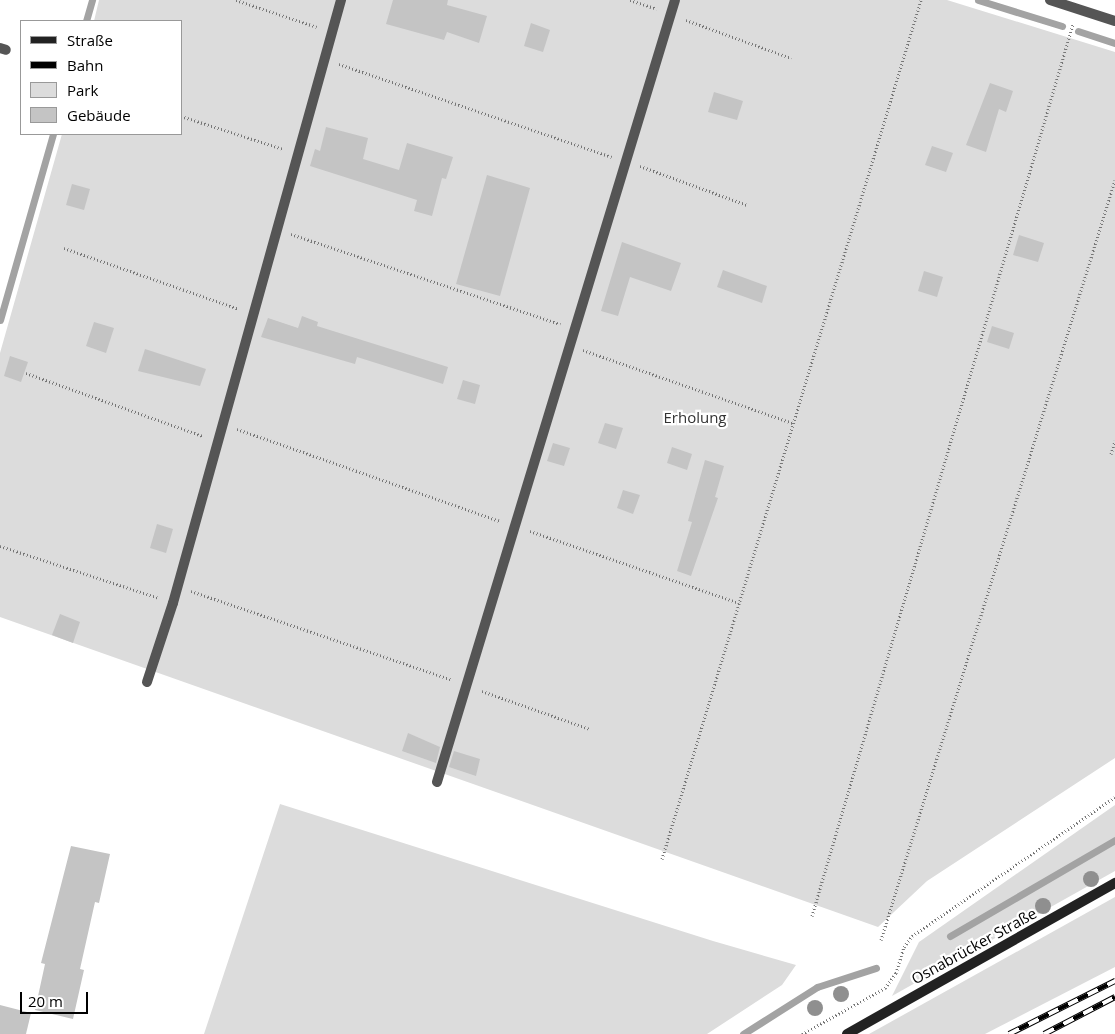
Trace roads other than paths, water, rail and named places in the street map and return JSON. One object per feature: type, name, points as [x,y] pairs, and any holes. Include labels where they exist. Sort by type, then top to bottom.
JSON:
[{"type":"main road","name":"Osnabrücker Straße","points":[[847,1034],[1115,883]]},
{"type":"lane","points":[[147,682],[174,603],[341,0]]},
{"type":"lane","points":[[437,782],[675,0]]},
{"type":"lane","points":[[1050,0],[1115,21]]},
{"type":"waterway","points":[[86,20],[92,0]]},
{"type":"waterway","points":[[978,0],[1062,26]]},
{"type":"waterway","points":[[1078,31],[1115,43]]},
{"type":"waterway","points":[[0,320],[53,135]]},
{"type":"waterway","points":[[950,936],[1115,840]]},
{"type":"waterway","points":[[743,1034],[817,987],[876,968]]},
{"type":"railway","points":[[1009,1034],[1115,981]]},
{"type":"railway","points":[[1044,1034],[1115,997]]},
{"type":"park label","name":"Erholung","points":[[695,418]]}]
